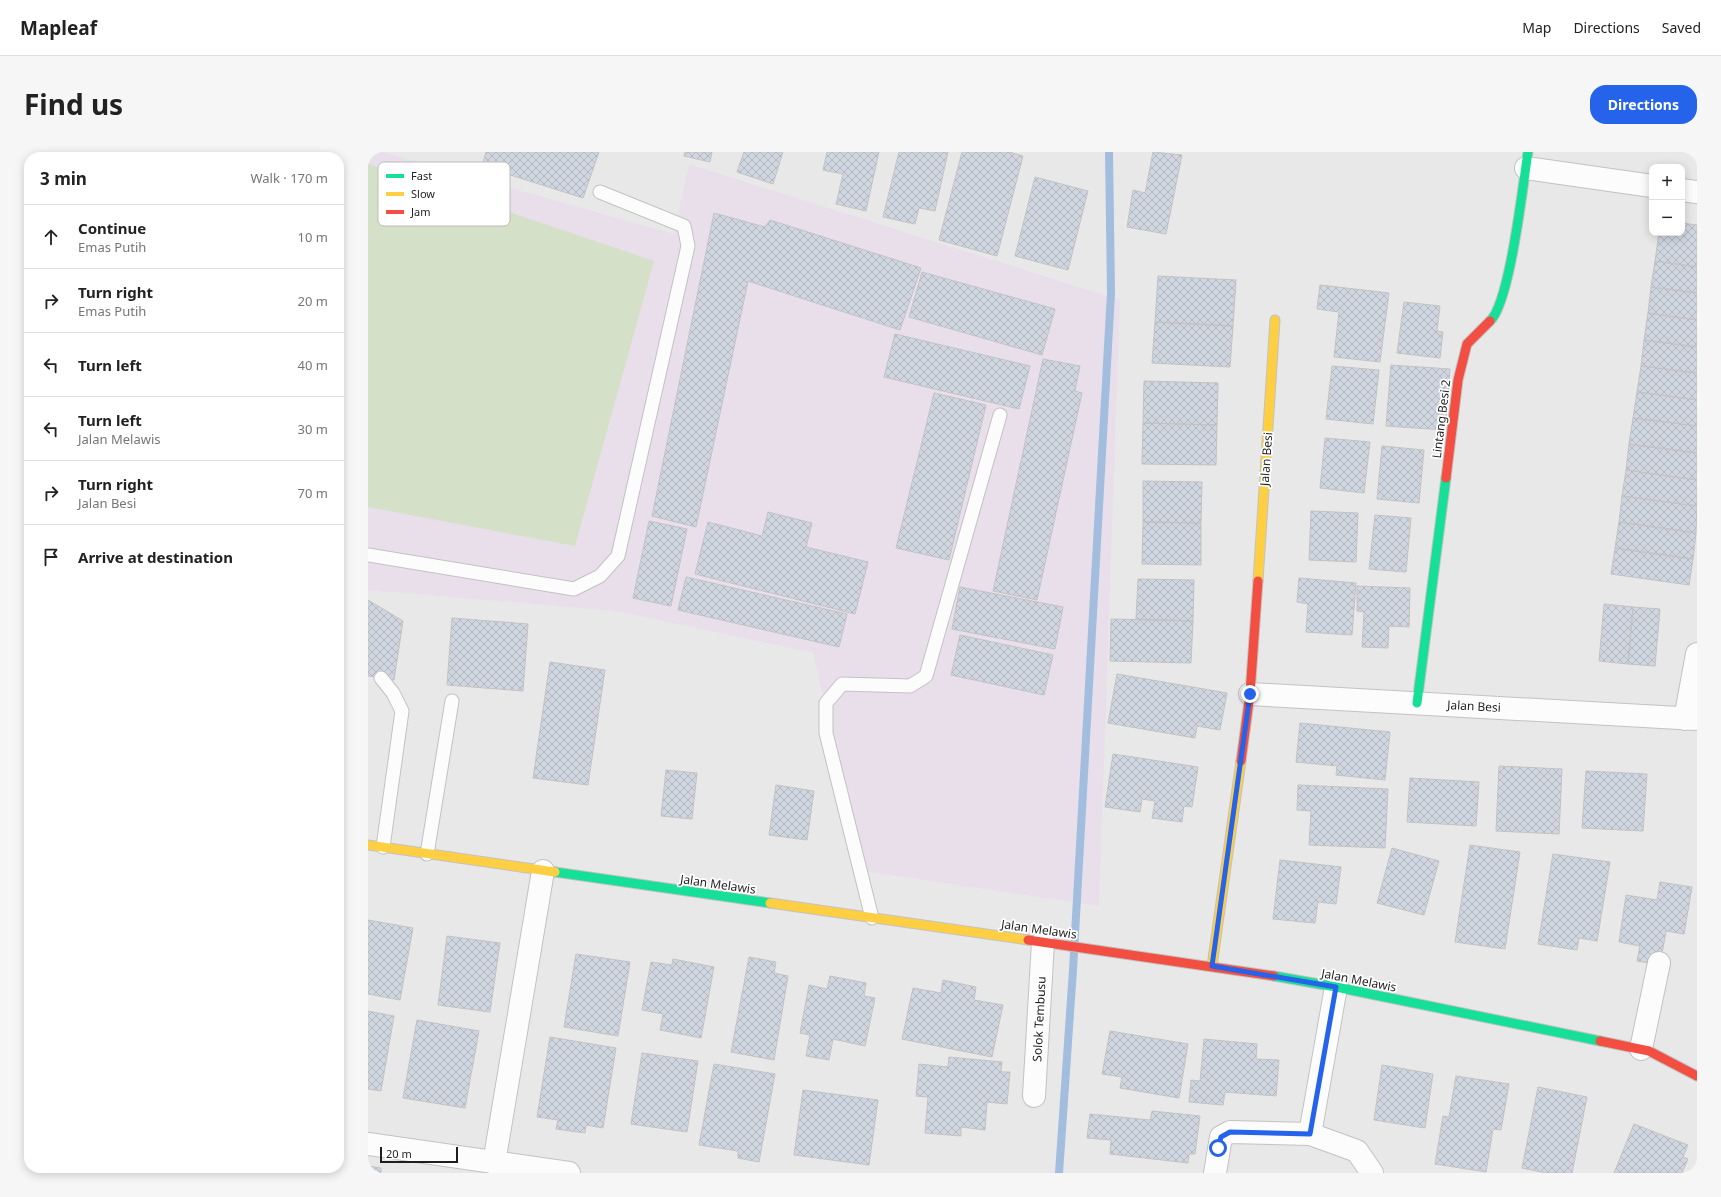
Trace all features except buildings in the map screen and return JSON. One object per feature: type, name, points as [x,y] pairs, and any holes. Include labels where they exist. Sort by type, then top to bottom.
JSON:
[{"type":"street","points":[[1527,160],[1649,185]]},
{"type":"street","name":"Lintang Besi 2","points":[[1418,703],[1458,380],[1466,344],[1495,317],[1506,286],[1527,160]]},
{"type":"street","points":[[1685,190],[1697,192]]},
{"type":"street","name":"Jalan Besi","points":[[1212,966],[1250,694],[1275,320]]},
{"type":"street","points":[[1691,719],[1697,654]]},
{"type":"street","name":"Jalan Besi","points":[[1250,694],[1691,719]]},
{"type":"street","name":"Jalan Melawis","points":[[368,845],[1212,966],[1336,987],[1641,1049],[1649,1051],[1697,1076]]},
{"type":"street","points":[[494,1162],[543,871]]},
{"type":"street","name":"Solok Tembusu","points":[[1034,1096],[1048,942]]},
{"type":"street","points":[[1641,1049],[1659,963]]},
{"type":"street","points":[[1310,1134],[1336,987]]},
{"type":"street","points":[[1215,1173],[1221,1137],[1230,1132],[1310,1134],[1357,1151],[1372,1173]]},
{"type":"street","points":[[368,1144],[569,1173]]},
{"type":"lane","points":[[368,555],[574,589],[600,576],[618,556],[688,246],[684,226],[600,192]]},
{"type":"lane","points":[[872,918],[826,732],[826,703],[842,684],[910,686],[926,676],[1000,415]]},
{"type":"lane","points":[[381,678],[393,693],[402,711],[384,847]]},
{"type":"lane","points":[[427,854],[452,701]]},
{"type":"shaded area","points":[[368,152],[383,152],[418,162],[378,162],[378,226],[510,226],[510,188],[674,234],[689,164],[1120,300],[1099,906],[863,871],[813,653],[617,611],[368,590]]},
{"type":"green space","points":[[368,164],[378,167],[378,226],[510,226],[510,212],[654,261],[575,546],[368,507]]},
{"type":"waterway","points":[[1059,1173],[1073,970],[1111,293],[1109,152]]},
{"type":"traffic: fast","points":[[1490,321],[1497,310],[1504,292],[1515,242],[1528,152]]},
{"type":"traffic: fast","points":[[1417,703],[1446,478]]},
{"type":"traffic: fast","points":[[555,872],[770,903]]},
{"type":"traffic: fast","points":[[1274,976],[1336,987],[1600,1041]]},
{"type":"traffic: slow","points":[[1258,581],[1275,320]]},
{"type":"traffic: slow","points":[[1212,966],[1241,761]]},
{"type":"traffic: slow","points":[[368,845],[555,872]]},
{"type":"traffic: slow","points":[[770,903],[1028,940]]},
{"type":"traffic: jam","points":[[1446,478],[1458,380],[1467,344],[1490,321]]},
{"type":"traffic: jam","points":[[1241,761],[1250,694],[1258,581]]},
{"type":"traffic: jam","points":[[1028,940],[1274,976]]},
{"type":"traffic: jam","points":[[1600,1041],[1649,1051],[1697,1076]]},
{"type":"route","points":[[1218,1148],[1221,1137],[1230,1132],[1310,1134],[1336,987],[1212,966],[1250,694]]}]
